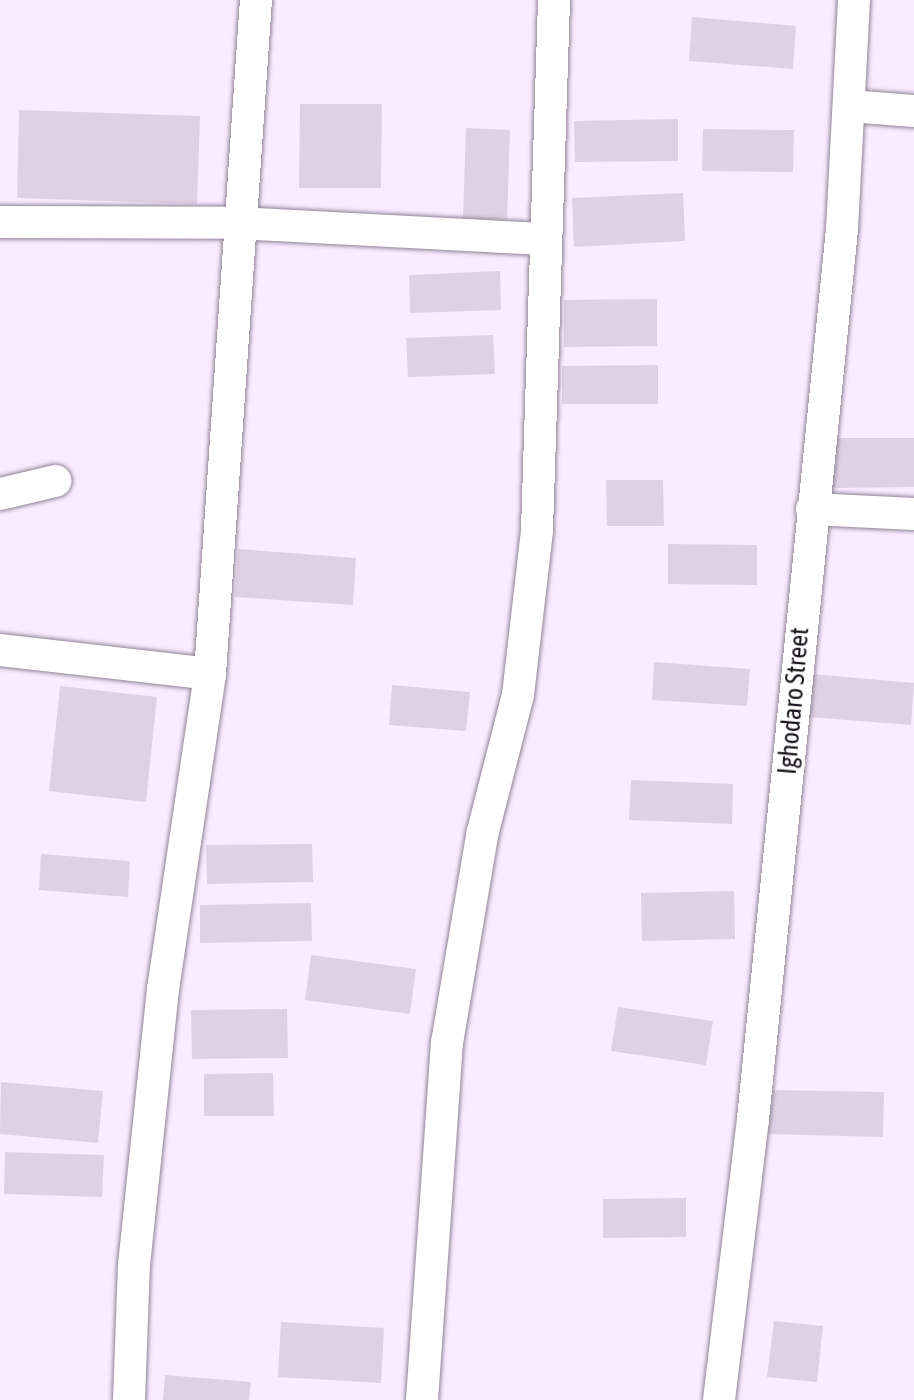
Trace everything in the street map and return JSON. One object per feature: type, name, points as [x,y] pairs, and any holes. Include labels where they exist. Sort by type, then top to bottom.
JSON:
[{"type":"street","points":[[129,1400],[134,1265],[163,989],[210,674],[237,223],[256,0]]},
{"type":"street","points":[[422,1400],[447,1043],[482,835],[518,695],[537,530],[554,0]]},
{"type":"street","name":"Ighodaro Street","points":[[719,1400],[753,1119],[812,509],[849,106],[854,0]]},
{"type":"street","points":[[849,106],[914,111]]},
{"type":"street","points":[[0,222],[237,223],[544,239]]},
{"type":"street","points":[[0,494],[55,481]]},
{"type":"street","points":[[812,509],[914,514]]},
{"type":"street","points":[[0,650],[210,674]]},
{"type":"building","points":[[692,17],[796,26],[793,69],[689,61]]},
{"type":"building","points":[[300,104],[382,104],[381,188],[299,188]]},
{"type":"building","points":[[19,110],[200,116],[197,204],[17,198]]},
{"type":"building","points":[[678,119],[678,161],[575,162],[574,121]]},
{"type":"building","points":[[466,128],[510,130],[507,220],[463,218]]},
{"type":"building","points":[[703,129],[794,130],[793,172],[702,171]]},
{"type":"building","points":[[683,193],[685,241],[574,247],[572,198]]},
{"type":"building","points":[[500,271],[501,310],[410,313],[409,275]]},
{"type":"building","points":[[657,299],[657,346],[564,347],[564,300]]},
{"type":"building","points":[[493,335],[495,374],[408,377],[406,338]]},
{"type":"building","points":[[658,365],[658,404],[562,404],[562,366]]},
{"type":"building","points":[[831,438],[914,438],[914,487],[832,488]]},
{"type":"building","points":[[606,480],[663,480],[664,526],[607,526]]},
{"type":"building","points":[[668,544],[757,545],[757,585],[668,584]]},
{"type":"building","points":[[238,549],[356,558],[353,605],[235,597]]},
{"type":"building","points":[[654,662],[750,669],[747,706],[652,700]]},
{"type":"building","points":[[812,674],[914,683],[911,725],[809,717]]},
{"type":"building","points":[[392,685],[470,692],[466,731],[389,725]]},
{"type":"building","points":[[60,686],[157,697],[146,802],[49,791]]},
{"type":"building","points":[[631,780],[733,784],[732,824],[629,820]]},
{"type":"building","points":[[312,844],[313,882],[207,884],[206,845]]},
{"type":"building","points":[[41,854],[130,861],[128,897],[39,890]]},
{"type":"building","points":[[734,891],[735,939],[642,941],[641,893]]},
{"type":"building","points":[[311,903],[312,941],[200,943],[200,905]]},
{"type":"building","points":[[311,955],[416,969],[410,1014],[305,1000]]},
{"type":"building","points":[[618,1007],[713,1021],[706,1065],[611,1051]]},
{"type":"building","points":[[287,1009],[288,1058],[192,1059],[191,1010]]},
{"type":"building","points":[[273,1073],[274,1116],[204,1116],[204,1074]]},
{"type":"building","points":[[1,1082],[103,1091],[98,1143],[0,1134]]},
{"type":"building","points":[[768,1090],[884,1092],[883,1137],[767,1134]]},
{"type":"building","points":[[5,1152],[104,1155],[102,1197],[4,1194]]},
{"type":"building","points":[[686,1198],[686,1237],[603,1238],[603,1199]]},
{"type":"building","points":[[774,1321],[823,1326],[817,1382],[767,1377]]},
{"type":"building","points":[[281,1322],[384,1328],[381,1383],[278,1377]]},
{"type":"building","points":[[165,1375],[251,1382],[249,1400],[163,1400]]}]
